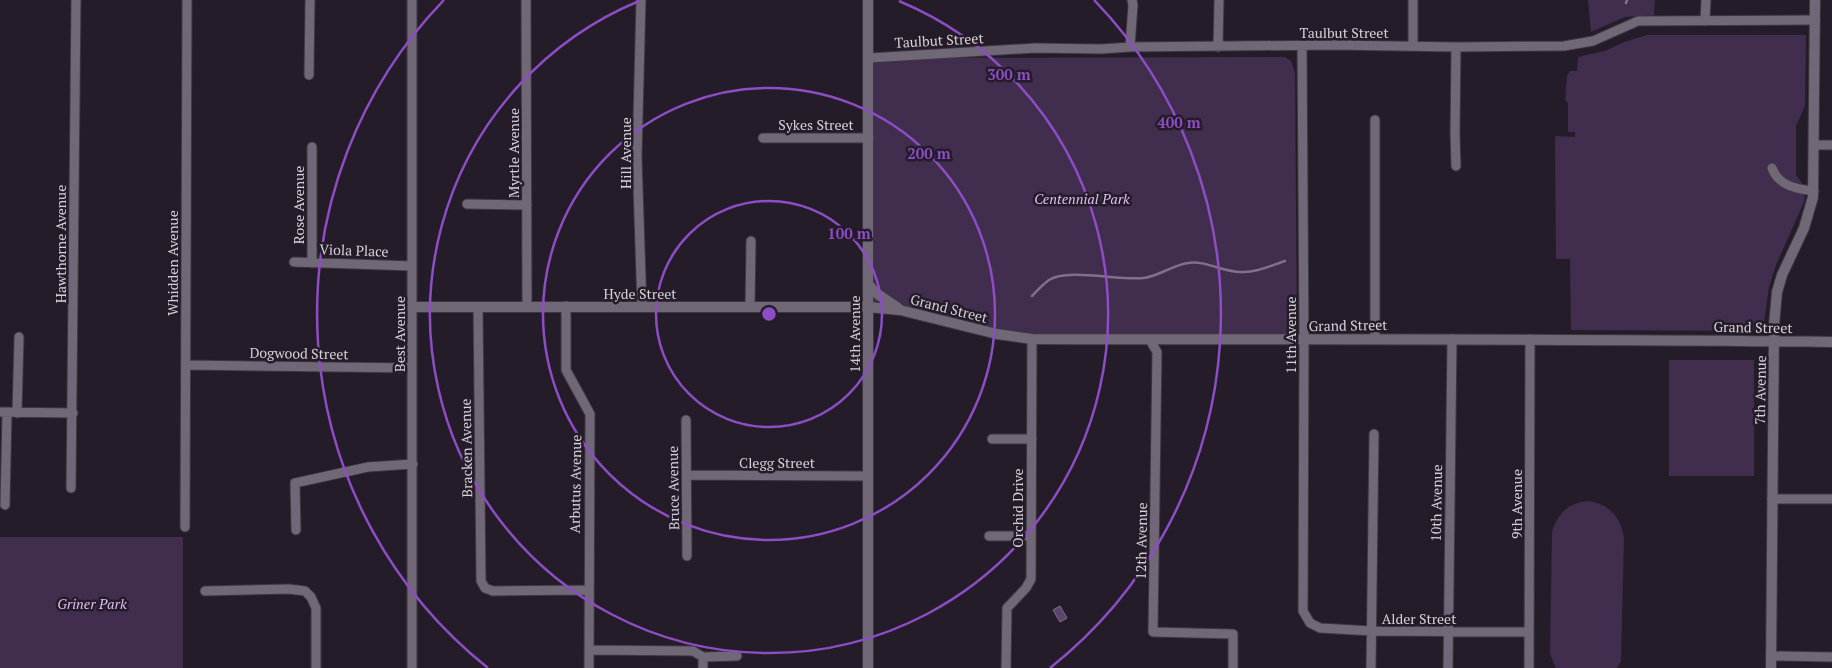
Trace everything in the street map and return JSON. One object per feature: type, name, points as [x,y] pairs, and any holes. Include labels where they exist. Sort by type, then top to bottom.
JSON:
[{"type":"street","name":"Hawthorne Avenue","points":[[71,488],[76,0]]},
{"type":"street","name":"Whidden Avenue","points":[[185,527],[187,0]]},
{"type":"street","points":[[309,75],[310,0]]},
{"type":"street","name":"Best Avenue","points":[[412,0],[412,668]]},
{"type":"street","name":"Myrtle Avenue","points":[[526,0],[527,307]]},
{"type":"street","name":"Hill Avenue","points":[[641,0],[637,157],[642,307]]},
{"type":"street","name":"14th Avenue","points":[[868,0],[868,668]]},
{"type":"street","points":[[1130,47],[1132,0]]},
{"type":"street","points":[[1218,47],[1219,0]]},
{"type":"street","points":[[1413,0],[1413,46]]},
{"type":"street","points":[[1705,21],[1706,0]]},
{"type":"street","name":"7th Avenue","points":[[1771,668],[1774,341],[1777,292],[1782,275],[1810,213],[1814,191],[1815,0]]},
{"type":"street","name":"Taulbut Street","points":[[869,58],[1035,48],[1102,49],[1130,47],[1334,45],[1564,46],[1593,41],[1638,21],[1815,20]]},
{"type":"street","name":"11th Avenue","points":[[1302,46],[1303,611],[1310,623]]},
{"type":"street","points":[[1456,47],[1456,166]]},
{"type":"street","points":[[1375,120],[1375,339]]},
{"type":"street","name":"Sykes Street","points":[[763,138],[869,138]]},
{"type":"street","points":[[1814,145],[1832,145]]},
{"type":"street","name":"Rose Avenue","points":[[312,147],[312,263]]},
{"type":"street","points":[[1772,168],[1775,177],[1786,185],[1814,191]]},
{"type":"street","points":[[467,204],[527,205]]},
{"type":"street","points":[[750,307],[751,241]]},
{"type":"street","name":"Viola Place","points":[[294,262],[412,266]]},
{"type":"street","points":[[868,284],[876,293],[900,310]]},
{"type":"street","name":"Arbutus Avenue","points":[[566,306],[566,370],[590,414],[589,668]]},
{"type":"street","name":"Hyde Street","points":[[412,307],[868,307]]},
{"type":"street","name":"Bracken Avenue","points":[[478,307],[481,581],[485,588],[493,591],[588,590]]},
{"type":"street","name":"Grand Street","points":[[868,307],[900,310],[998,334],[1032,339],[1530,339],[1832,342]]},
{"type":"street","points":[[17,413],[19,336]]},
{"type":"street","name":"Orchid Drive","points":[[1006,668],[1006,612],[1009,604],[1029,584],[1032,339]]},
{"type":"street","name":"10th Avenue","points":[[1448,668],[1452,339]]},
{"type":"street","name":"9th Avenue","points":[[1529,668],[1530,339]]},
{"type":"street","name":"12th Avenue","points":[[1150,340],[1157,352],[1154,632],[1233,634],[1233,668]]},
{"type":"street","name":"Dogwood Street","points":[[186,365],[412,368]]},
{"type":"street","points":[[5,505],[3,412],[73,413]]},
{"type":"street","name":"Bruce Avenue","points":[[686,420],[687,556]]},
{"type":"street","points":[[1371,668],[1374,434]]},
{"type":"street","points":[[992,439],[1032,439]]},
{"type":"street","points":[[296,530],[295,483],[368,467],[413,464]]},
{"type":"street","name":"Clegg Street","points":[[687,475],[868,476]]},
{"type":"street","points":[[1772,498],[1832,499]]},
{"type":"street","points":[[989,536],[1031,536]]},
{"type":"street","points":[[206,591],[289,589],[305,591],[311,597],[316,608],[316,668]]},
{"type":"street","name":"Alder Street","points":[[1310,623],[1320,628],[1372,631],[1529,632]]},
{"type":"street","points":[[589,650],[694,651],[703,657],[736,656]]},
{"type":"street","points":[[1771,656],[1832,657]]},
{"type":"street","points":[[703,657],[703,668]]},
{"type":"green space","points":[[1588,0],[1655,0],[1654,15],[1625,17],[1591,32]]},
{"type":"green space","points":[[1647,35],[1806,35],[1805,105],[1796,126],[1796,175],[1805,191],[1804,202],[1776,265],[1769,287],[1763,331],[1571,330],[1570,259],[1556,259],[1555,136],[1575,137],[1575,132],[1568,132],[1568,103],[1565,100],[1567,76],[1570,71],[1577,71],[1578,57],[1605,51],[1624,42]]},
{"type":"green space","name":"Centennial Park","points":[[1285,57],[1291,61],[1295,73],[1297,329],[1291,334],[1159,340],[1032,339],[868,307],[869,58]]},
{"type":"green space","points":[[1669,360],[1754,360],[1754,476],[1669,476]]},
{"type":"green space","points":[[1588,501],[1602,505],[1612,512],[1620,523],[1624,537],[1621,661],[1617,668],[1556,668],[1550,654],[1552,532],[1557,519],[1565,510],[1575,504]]},
{"type":"green space","name":"Griner Park","points":[[0,537],[183,537],[183,668],[0,668]]},
{"type":"shaded area","points":[[1060,606],[1067,618],[1060,622],[1053,610]]},
{"type":"waterway","points":[[1032,296],[1049,280],[1068,275],[1144,278],[1188,263],[1201,263],[1228,270],[1247,272],[1285,261]]}]
